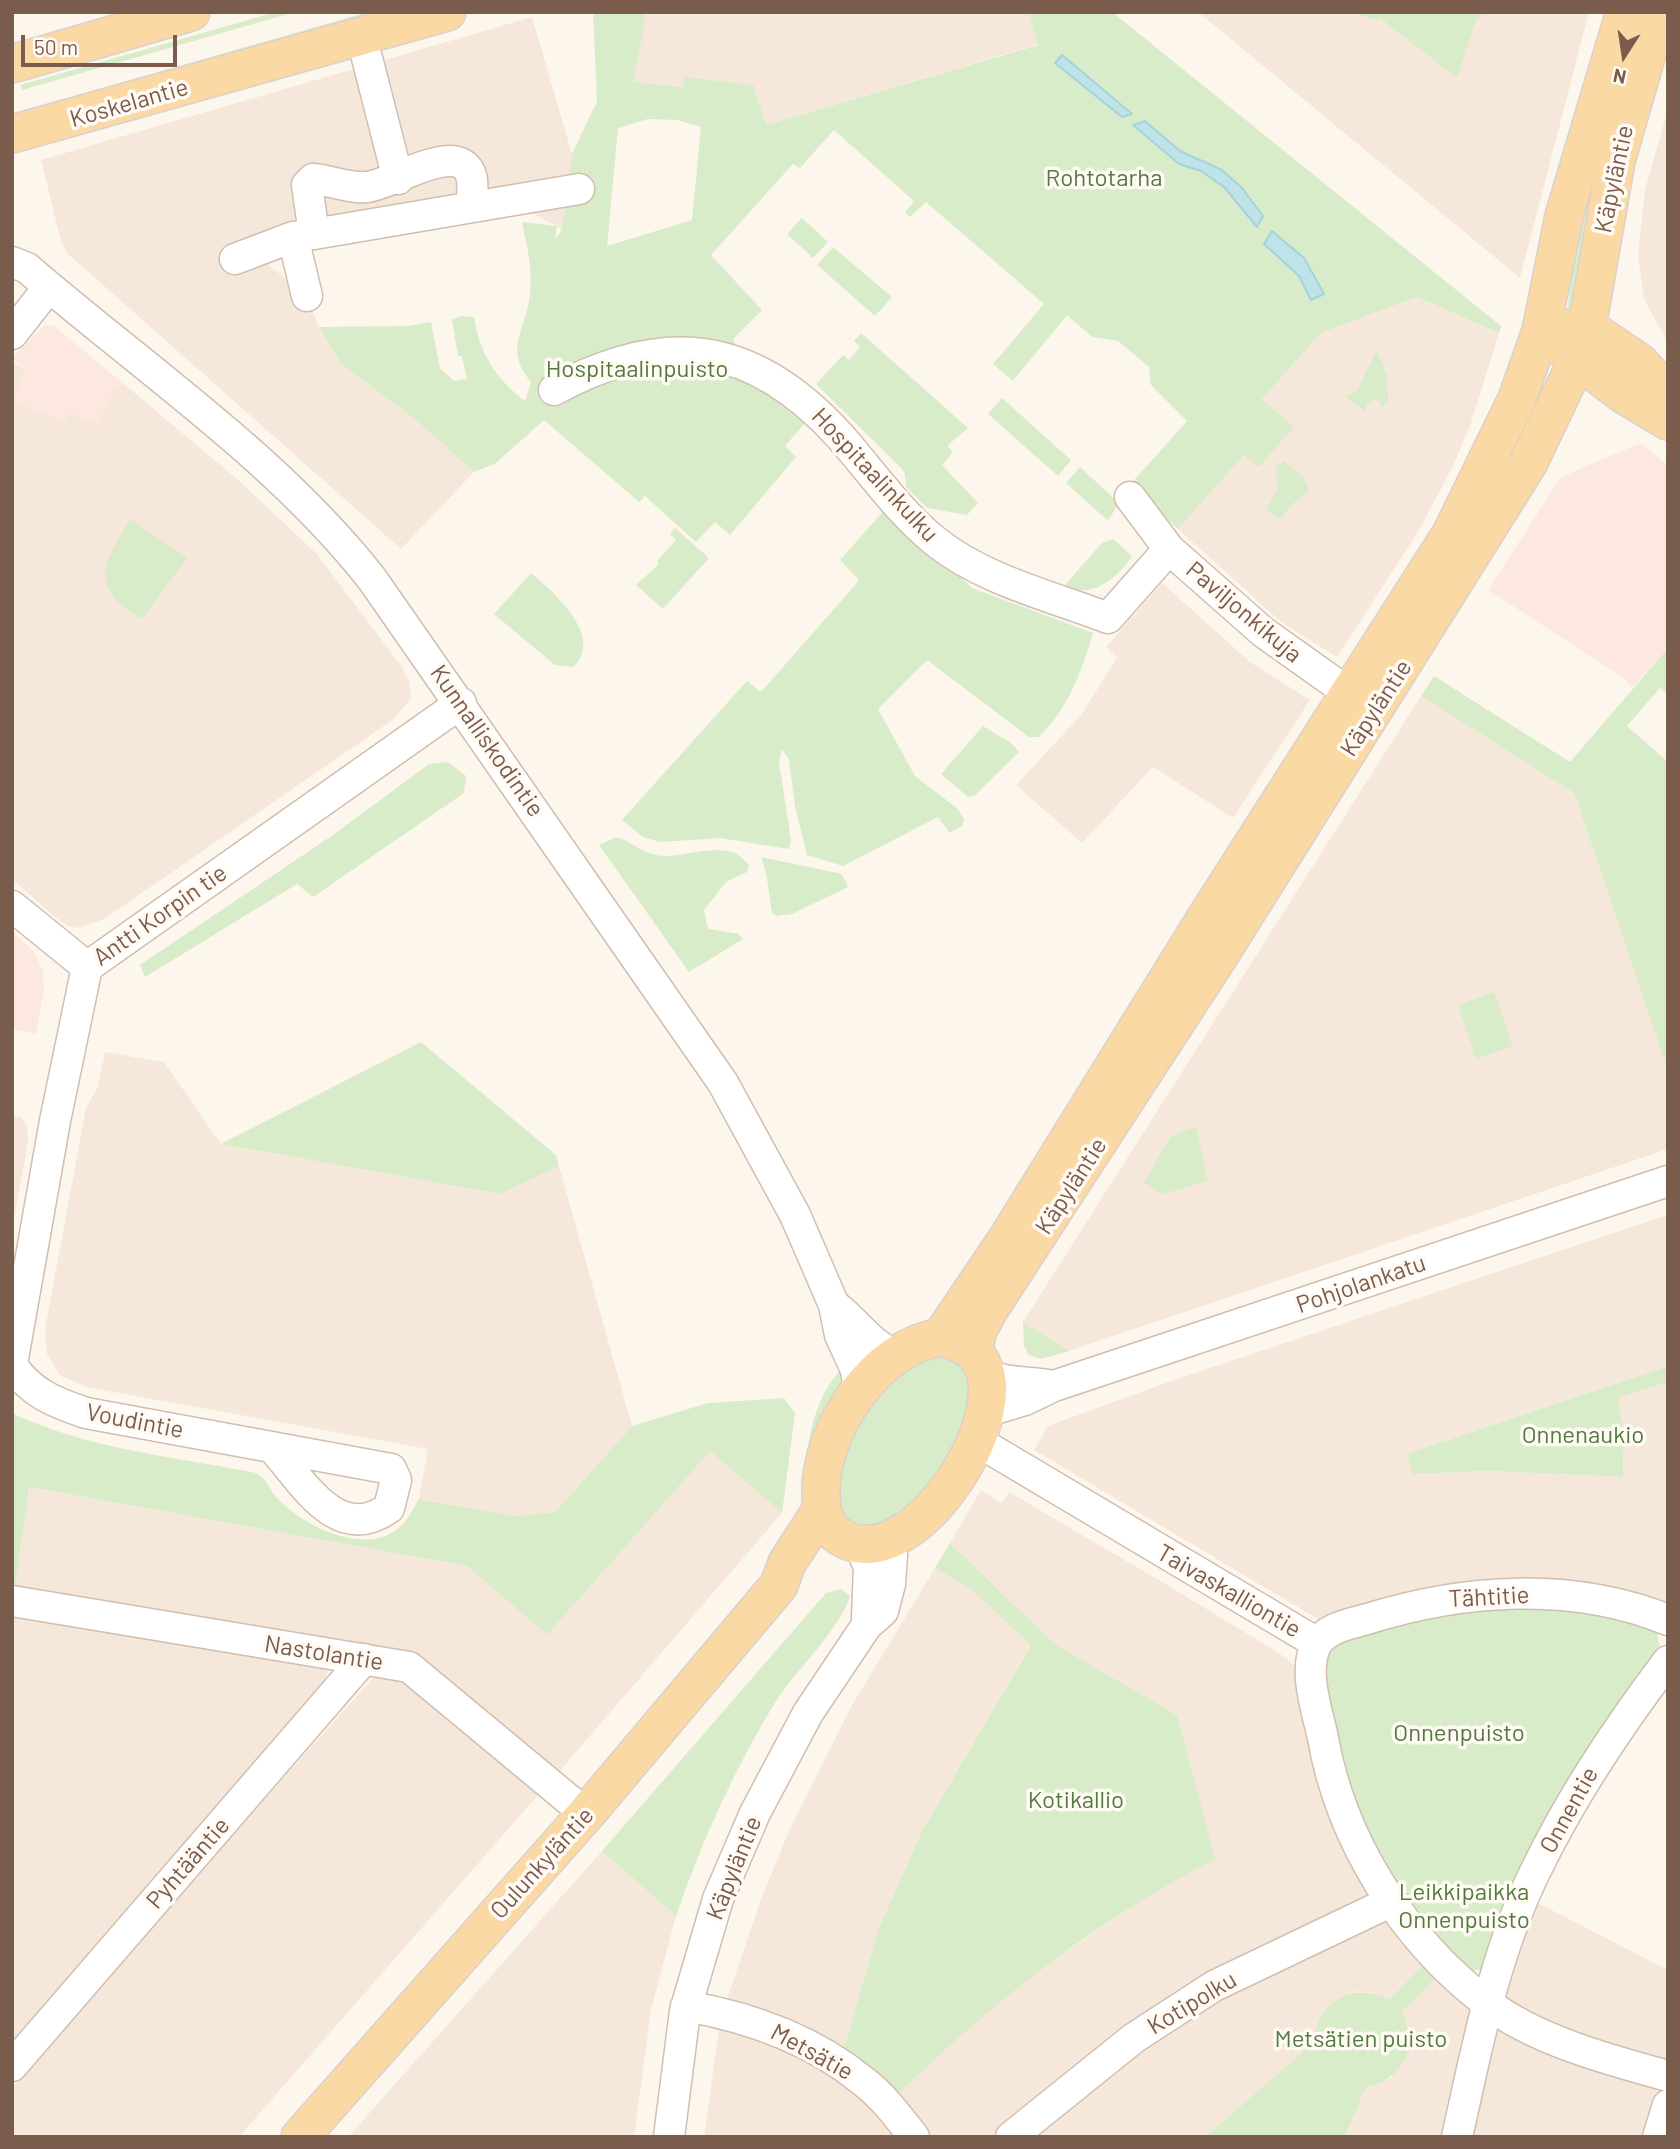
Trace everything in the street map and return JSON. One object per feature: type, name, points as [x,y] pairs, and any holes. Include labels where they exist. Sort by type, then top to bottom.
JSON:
[{"type":"main road","points":[[12,64],[191,12]]},
{"type":"main road","name":"Koskelantie","points":[[12,134],[447,12]]},
{"type":"main road","name":"Käpyläntie","points":[[980,1363],[977,1332],[990,1308],[1056,1210],[1361,702],[1451,534],[1517,399],[1541,331],[1564,216],[1646,18]]},
{"type":"main road","name":"Käpyläntie","points":[[941,1337],[1361,702],[1529,462],[1582,344],[1646,18]]},
{"type":"main road","points":[[1541,331],[1639,362],[1668,394]]},
{"type":"main road","points":[[1582,344],[1623,394],[1668,421]]},
{"type":"main road","points":[[941,1337],[955,1340],[980,1363],[981,1427],[932,1510],[909,1531],[866,1542],[831,1530],[822,1509],[821,1482],[840,1422],[859,1392],[896,1356],[918,1343],[941,1337]]},
{"type":"main road","name":"Oulunkyläntie","points":[[301,2136],[586,1814],[779,1585],[787,1563],[822,1509]]},
{"type":"main road","name":"Oulunkyläntie","points":[[779,1585],[802,1578],[866,1542]]},
{"type":"street","points":[[367,58],[398,179]]},
{"type":"street","points":[[307,296],[304,236],[307,185],[313,178],[363,188],[398,179],[439,160],[454,160],[467,169],[472,178],[472,207]]},
{"type":"street","points":[[235,259],[304,236],[579,189]]},
{"type":"street","name":"Kunnalliskodintie","points":[[12,239],[20,265],[315,511],[372,579],[461,703],[723,1083],[795,1215],[834,1305],[840,1335],[856,1370],[859,1392]]},
{"type":"street","points":[[12,334],[49,287]]},
{"type":"street","name":"Hospitaalinkulku","points":[[554,390],[594,369],[631,357],[657,353],[700,354],[758,371],[785,385],[813,407],[916,522],[954,555],[976,568],[1108,618],[1169,549]]},
{"type":"street","name":"Paviljonkikuja","points":[[1130,497],[1169,549],[1263,632],[1361,702]]},
{"type":"street","name":"Antti Korpin tie","points":[[12,1365],[55,1121],[86,967],[461,703]]},
{"type":"street","points":[[12,906],[86,967]]},
{"type":"street","name":"Pohjolankatu","points":[[981,1427],[1054,1386],[1668,1181]]},
{"type":"street","name":"Kunnalliskodintie","points":[[834,1305],[852,1318],[874,1345],[896,1356]]},
{"type":"street","name":"Pohjolankatu","points":[[980,1363],[1010,1382],[1054,1386]]},
{"type":"street","name":"Voudintie","points":[[12,1365],[24,1383],[45,1397],[86,1413],[272,1447]]},
{"type":"street","name":"Taivaskalliontie","points":[[981,1427],[1317,1643],[1310,1663],[1312,1685],[1324,1748],[1341,1808],[1364,1855],[1417,1937],[1487,2004],[1533,2029],[1602,2059],[1668,2076]]},
{"type":"street","name":"Käpyläntie","points":[[669,2137],[686,2006],[718,1899],[755,1813],[808,1713],[867,1625],[869,1568],[866,1542]]},
{"type":"street","name":"Tähtitie","points":[[1317,1643],[1340,1627],[1394,1610],[1442,1598],[1481,1594],[1534,1594],[1600,1601],[1668,1620]]},
{"type":"street","name":"Nastolantie","points":[[12,1601],[409,1667],[586,1814]]},
{"type":"street","name":"Pyhtääntie","points":[[12,2066],[364,1659]]},
{"type":"street","name":"Onnentie","points":[[1457,2137],[1487,2004],[1534,1874],[1599,1756],[1668,1661]]},
{"type":"street","name":"Kotipolku","points":[[1011,2137],[1072,2085],[1135,2038],[1214,1986],[1392,1901]]},
{"type":"street","name":"Metsätie","points":[[686,2006],[755,2021],[824,2054],[864,2081],[914,2137]]},
{"type":"street","points":[[1658,2137],[1668,2105]]},
{"type":"shaded area","points":[[642,12],[1029,12],[1039,44],[766,125],[682,78],[684,87],[632,82],[645,22]]},
{"type":"shaded area","points":[[1198,12],[1589,12],[1520,278]]},
{"type":"shaded area","points":[[532,17],[572,154],[562,229],[523,208],[287,246],[266,263],[307,296],[319,327],[341,364],[417,421],[474,472],[401,549],[68,254],[61,241],[41,160]]},
{"type":"shaded area","points":[[1668,109],[1668,343],[1644,299],[1638,256],[1645,190]]},
{"type":"shaded area","points":[[1417,297],[1499,333],[1471,423],[1453,466],[1418,532],[1337,657],[1281,622],[1178,529],[1244,455],[1294,427],[1262,399],[1321,333]]},
{"type":"shaded area","points":[[45,325],[54,326],[124,384],[113,389],[98,423],[69,412],[65,422],[13,402],[25,369],[12,358]]},
{"type":"shaded area","points":[[12,361],[25,369],[64,421],[68,412],[98,422],[113,389],[124,384],[237,479],[317,554],[402,667],[409,682],[411,698],[394,719],[104,919],[78,928],[68,926],[55,917],[12,879]]},
{"type":"shaded area","points":[[1641,443],[1668,466],[1668,648],[1632,688],[1624,678],[1488,590],[1561,477]]},
{"type":"shaded area","points":[[1162,583],[1250,662],[1310,700],[1233,818],[1153,767],[1082,843],[1016,785],[1081,715],[1117,658],[1106,647]]},
{"type":"shaded area","points":[[1421,696],[1574,793],[1668,1071],[1668,1149],[1069,1351],[1023,1322]]},
{"type":"shaded area","points":[[12,931],[34,952],[43,971],[44,989],[36,1034],[12,1029]]},
{"type":"shaded area","points":[[105,1052],[164,1062],[221,1144],[500,1194],[559,1166],[632,1426],[555,1512],[514,1516],[419,1499],[428,1449],[86,1387],[60,1375],[47,1355],[45,1329],[86,1108],[98,1087]]},
{"type":"shaded area","points":[[12,1115],[21,1117],[27,1127],[28,1142],[12,1229]]},
{"type":"shaded area","points":[[1668,1215],[1668,1366],[1442,1442],[1413,1474],[1491,1471],[1623,1477],[1624,1437],[1618,1398],[1668,1382],[1668,1607],[1323,1622],[1034,1450],[1048,1426],[1171,1381]]},
{"type":"shaded area","points":[[710,1450],[782,1513],[557,1774],[422,1658],[15,1587],[29,1487],[467,1566],[547,1635]]},
{"type":"shaded area","points":[[981,1490],[1002,1503],[1009,1492],[1279,1653],[1300,1670],[1373,1902],[1118,2034],[1012,2116],[992,2137],[927,2137],[892,2100],[952,2040],[1019,1984],[1159,1888],[1177,1715],[1055,1644],[950,1543]]},
{"type":"shaded area","points":[[935,1568],[971,1589],[1031,1644],[922,1831],[879,1928],[842,2054],[726,2002],[761,1899],[792,1824],[851,1707]]},
{"type":"shaded area","points":[[12,1611],[328,1667],[323,1698],[12,2051]]},
{"type":"shaded area","points":[[375,1676],[411,1682],[538,1795],[239,2137],[12,2137],[12,2088],[162,1913]]},
{"type":"shaded area","points":[[602,1851],[676,1916],[651,2010],[634,2137],[348,2137]]},
{"type":"shaded area","points":[[1532,1900],[1668,1970],[1668,2064],[1538,2021],[1499,1998]]},
{"type":"shaded area","points":[[1389,1916],[1428,1960],[1388,1999],[1357,1991],[1314,2033],[1313,2043],[1205,2137],[1030,2137],[1182,2016]]},
{"type":"shaded area","points":[[1441,1973],[1477,2003],[1451,2137],[1345,2137],[1366,2087],[1391,2078],[1409,2029],[1402,2012]]},
{"type":"shaded area","points":[[1491,2020],[1656,2083],[1660,2092],[1647,2137],[1467,2137]]},
{"type":"shaded area","points":[[720,2022],[839,2074],[900,2137],[704,2137]]},
{"type":"green space","points":[[276,12],[295,12],[22,90],[20,85]]},
{"type":"green space","points":[[368,12],[399,12],[31,119],[29,109]]},
{"type":"green space","points":[[593,12],[642,12],[645,22],[633,82],[684,87],[682,77],[753,85],[766,125],[1038,45],[1029,12],[1112,12],[1501,326],[1499,333],[1417,297],[1321,333],[1262,399],[1294,427],[1259,467],[1244,455],[1178,529],[1129,486],[1187,421],[1151,385],[1149,367],[1118,341],[1092,337],[1067,315],[1013,381],[993,364],[1044,304],[926,202],[910,217],[905,213],[914,201],[834,130],[800,168],[793,164],[711,255],[762,310],[733,339],[755,380],[805,423],[785,446],[796,457],[730,535],[715,522],[696,542],[645,496],[639,502],[544,420],[496,463],[474,472],[417,421],[341,364],[319,327],[407,326],[431,322],[440,368],[454,381],[467,379],[462,356],[458,356],[452,320],[461,316],[474,317],[480,342],[491,365],[506,384],[525,401],[531,382],[518,359],[517,349],[528,307],[531,276],[522,222],[557,226],[555,240],[562,229],[572,154],[597,101]],"holes":[[[648,119],[677,120],[701,127],[692,220],[607,246],[618,128]]]},
{"type":"green space","points":[[1351,12],[1484,12],[1475,23],[1457,78],[1380,18],[1376,20]]},
{"type":"green space","points":[[1601,139],[1575,318],[1567,314],[1576,236]]},
{"type":"green space","points":[[802,218],[828,242],[813,258],[787,234]]},
{"type":"green space","points":[[833,247],[892,297],[875,316],[817,265]]},
{"type":"green space","points":[[861,333],[968,428],[947,446],[953,452],[942,465],[978,503],[967,515],[927,508],[906,487],[905,474],[901,468],[816,384],[843,355],[849,360],[860,347],[854,341]]},
{"type":"green space","points":[[1377,350],[1387,376],[1388,401],[1380,409],[1381,403],[1374,399],[1367,404],[1365,411],[1346,397],[1357,390]]},
{"type":"green space","points":[[1002,398],[1071,460],[1058,476],[988,414]]},
{"type":"green space","points":[[1284,461],[1303,477],[1309,491],[1290,506],[1281,519],[1266,510],[1277,490],[1276,467]]},
{"type":"green space","points":[[1080,467],[1119,503],[1108,521],[1066,483]]},
{"type":"green space","points":[[888,506],[972,588],[1093,633],[1079,676],[1058,714],[1039,737],[1029,737],[927,660],[878,709],[915,776],[958,809],[964,820],[962,826],[950,833],[938,817],[843,866],[807,855],[795,806],[789,760],[782,749],[779,762],[791,840],[789,849],[720,838],[660,842],[643,837],[622,820],[747,681],[761,692],[856,584],[859,580],[840,560]]},
{"type":"green space","points":[[130,519],[187,558],[142,619],[113,596],[107,585],[108,562]]},
{"type":"green space","points":[[675,528],[709,558],[663,609],[636,585],[658,565],[658,560],[676,540],[670,534]]},
{"type":"green space","points":[[1113,539],[1132,556],[1120,572],[1094,588],[1084,590],[1065,585],[1102,543]]},
{"type":"green space","points":[[531,573],[563,603],[580,629],[582,655],[573,667],[555,665],[494,614]]},
{"type":"green space","points":[[1668,648],[1668,694],[1660,688],[1627,726],[1668,762],[1668,1071],[1574,793],[1421,696],[1434,676],[1570,762]]},
{"type":"green space","points":[[983,726],[1011,743],[1019,752],[974,796],[968,797],[941,774]]},
{"type":"green space","points":[[448,762],[466,776],[464,793],[313,897],[297,884],[145,977],[140,965],[333,835],[429,764]]},
{"type":"green space","points":[[616,837],[656,855],[718,850],[740,857],[749,866],[747,872],[726,882],[704,910],[708,929],[738,934],[743,939],[689,972],[599,845]]},
{"type":"green space","points":[[761,857],[842,874],[848,887],[792,914],[776,916],[772,913]]},
{"type":"green space","points":[[1494,992],[1513,1046],[1476,1059],[1458,1005]]},
{"type":"green space","points":[[421,1042],[556,1155],[559,1166],[500,1194],[221,1144]]},
{"type":"green space","points":[[1196,1127],[1208,1181],[1162,1194],[1144,1183],[1171,1136]]},
{"type":"green space","points":[[1023,1322],[1069,1351],[1041,1359],[1029,1355],[1024,1346]]},
{"type":"green space","points":[[933,1355],[954,1355],[973,1390],[953,1458],[896,1521],[854,1530],[839,1512],[840,1466],[864,1415],[894,1378]]},
{"type":"green space","points":[[847,1363],[849,1369],[798,1533],[805,1465],[814,1421],[821,1400]]},
{"type":"green space","name":"Onnenaukio","points":[[1668,1366],[1668,1382],[1618,1398],[1624,1437],[1623,1477],[1491,1471],[1413,1474],[1407,1454]]},
{"type":"green space","points":[[784,1398],[795,1413],[782,1513],[710,1451],[547,1635],[467,1566],[29,1487],[15,1587],[12,1588],[12,1413],[101,1444],[256,1473],[276,1497],[300,1517],[331,1533],[364,1540],[393,1532],[408,1517],[419,1499],[514,1516],[555,1512],[632,1426],[708,1403]]},
{"type":"green space","name":"Kotikallio","points":[[950,1543],[1055,1644],[1177,1715],[1215,1859],[1127,1910],[1044,1967],[966,2031],[892,2100],[842,2054],[879,1928],[922,1831],[1031,1645],[971,1589],[935,1568]]},
{"type":"green space","points":[[841,1589],[850,1596],[845,1608],[828,1635],[784,1689],[746,1753],[708,1833],[676,1916],[602,1851],[826,1593]]},
{"type":"green space","name":"Onnenpuisto","points":[[1490,1601],[1612,1613],[1657,1630],[1661,1654],[1485,1969],[1473,1971],[1434,1938],[1360,1834],[1323,1703],[1326,1646],[1335,1639]]},
{"type":"green space","name":"Metsätien puisto","points":[[1428,1960],[1441,1973],[1402,2012],[1409,2037],[1405,2060],[1390,2077],[1366,2087],[1345,2137],[1205,2137],[1313,2043],[1316,2029],[1329,2006],[1349,1994],[1375,1994],[1389,1999]]},
{"type":"water","points":[[1062,55],[1132,114],[1122,117],[1055,63]]},
{"type":"water","points":[[1145,121],[1180,151],[1222,170],[1242,188],[1263,216],[1257,227],[1224,187],[1201,171],[1179,164],[1133,125]]},
{"type":"water","points":[[1272,231],[1304,258],[1324,294],[1311,300],[1299,276],[1264,244]]},
{"type":"park label","name":"Rohtotarha","points":[[1104,178]]},
{"type":"park label","name":"Hospitaalinpuisto","points":[[637,369]]},
{"type":"park label","name":"Leikkipaikka Onnenpuisto","points":[[1464,1906]]}]
